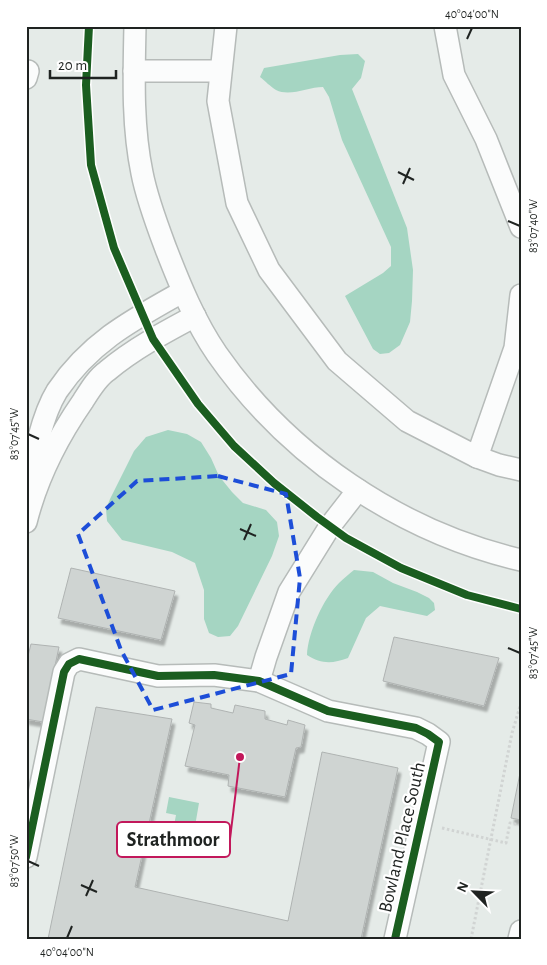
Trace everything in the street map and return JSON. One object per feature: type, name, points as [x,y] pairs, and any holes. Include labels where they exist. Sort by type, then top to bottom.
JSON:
[{"type":"street","points":[[135,26],[135,122],[142,174],[154,217],[182,292],[216,353],[254,400],[284,432],[358,490],[452,539],[496,554],[521,560]]},
{"type":"street","points":[[226,26],[218,101],[237,203],[269,270],[337,361],[407,422],[477,457],[521,470]]},
{"type":"street","points":[[445,26],[454,75],[486,138],[521,227]]},
{"type":"street","points":[[134,72],[220,71]]},
{"type":"street","points":[[32,498],[29,478],[32,459],[56,392],[82,360],[104,340],[128,322],[182,292]]},
{"type":"street","points":[[477,457],[515,348],[521,295]]},
{"type":"street","points":[[26,522],[32,498],[43,472],[90,390],[106,371],[153,339],[194,316]]},
{"type":"street","points":[[26,857],[64,672],[70,664],[79,660],[158,676],[214,675],[259,681],[290,592],[330,526],[358,490]]},
{"type":"street","name":"Bowland Place South","points":[[259,681],[328,711],[416,728],[438,742],[395,939]]},
{"type":"street","points":[[519,939],[521,930]]},
{"type":"path","points":[[471,939],[512,733],[521,703]]},
{"type":"path","points":[[419,824],[506,843],[510,823],[521,825]]},
{"type":"highlighted area","points":[[218,476],[286,494],[300,578],[291,674],[153,710],[121,650],[78,534],[137,481]]},
{"type":"shaded area","points":[[358,54],[365,61],[361,78],[352,89],[407,228],[413,270],[410,322],[400,345],[389,353],[380,354],[373,349],[345,296],[391,266],[391,247],[342,140],[329,97],[323,87],[281,92],[274,89],[260,77],[264,68],[340,55]]},
{"type":"shaded area","points":[[168,430],[187,434],[201,442],[219,476],[232,492],[243,503],[266,510],[277,522],[279,536],[272,556],[238,626],[230,636],[218,637],[209,633],[204,619],[204,590],[195,563],[172,552],[122,540],[107,521],[106,509],[134,451],[146,437]]},
{"type":"shaded area","points":[[354,570],[373,572],[393,583],[417,592],[434,603],[435,610],[427,616],[380,606],[366,618],[348,658],[327,662],[312,658],[307,655],[308,646],[317,617],[333,590]]},
{"type":"shaded area","points":[[169,797],[199,803],[194,832],[203,833],[199,852],[170,846],[176,815],[166,813]]},
{"type":"building","points":[[71,568],[175,591],[161,640],[58,618]]},
{"type":"building","points":[[394,637],[499,658],[484,706],[383,681]]},
{"type":"building","points":[[31,644],[59,647],[43,722],[26,719],[26,664]]},
{"type":"building","points":[[194,702],[211,704],[211,708],[233,713],[235,705],[265,711],[265,719],[287,725],[288,720],[305,725],[301,747],[296,748],[285,797],[228,786],[229,775],[185,766],[195,725],[189,723]]},
{"type":"building","points":[[96,707],[172,719],[135,887],[288,921],[322,752],[398,768],[361,939],[48,939]]},
{"type":"building","points":[[521,768],[521,820],[511,818]]},
{"type":"cycle path","points":[[89,26],[86,85],[91,165],[114,248],[153,339],[198,404],[234,446],[274,483],[346,538],[401,568],[467,595],[521,609]]},
{"type":"cycle path","points":[[26,857],[64,672],[69,664],[79,659],[158,676],[214,675],[259,681],[328,711],[416,728],[439,742],[395,939]]},
{"type":"place","name":"Strathmoor","points":[[240,757]]}]
